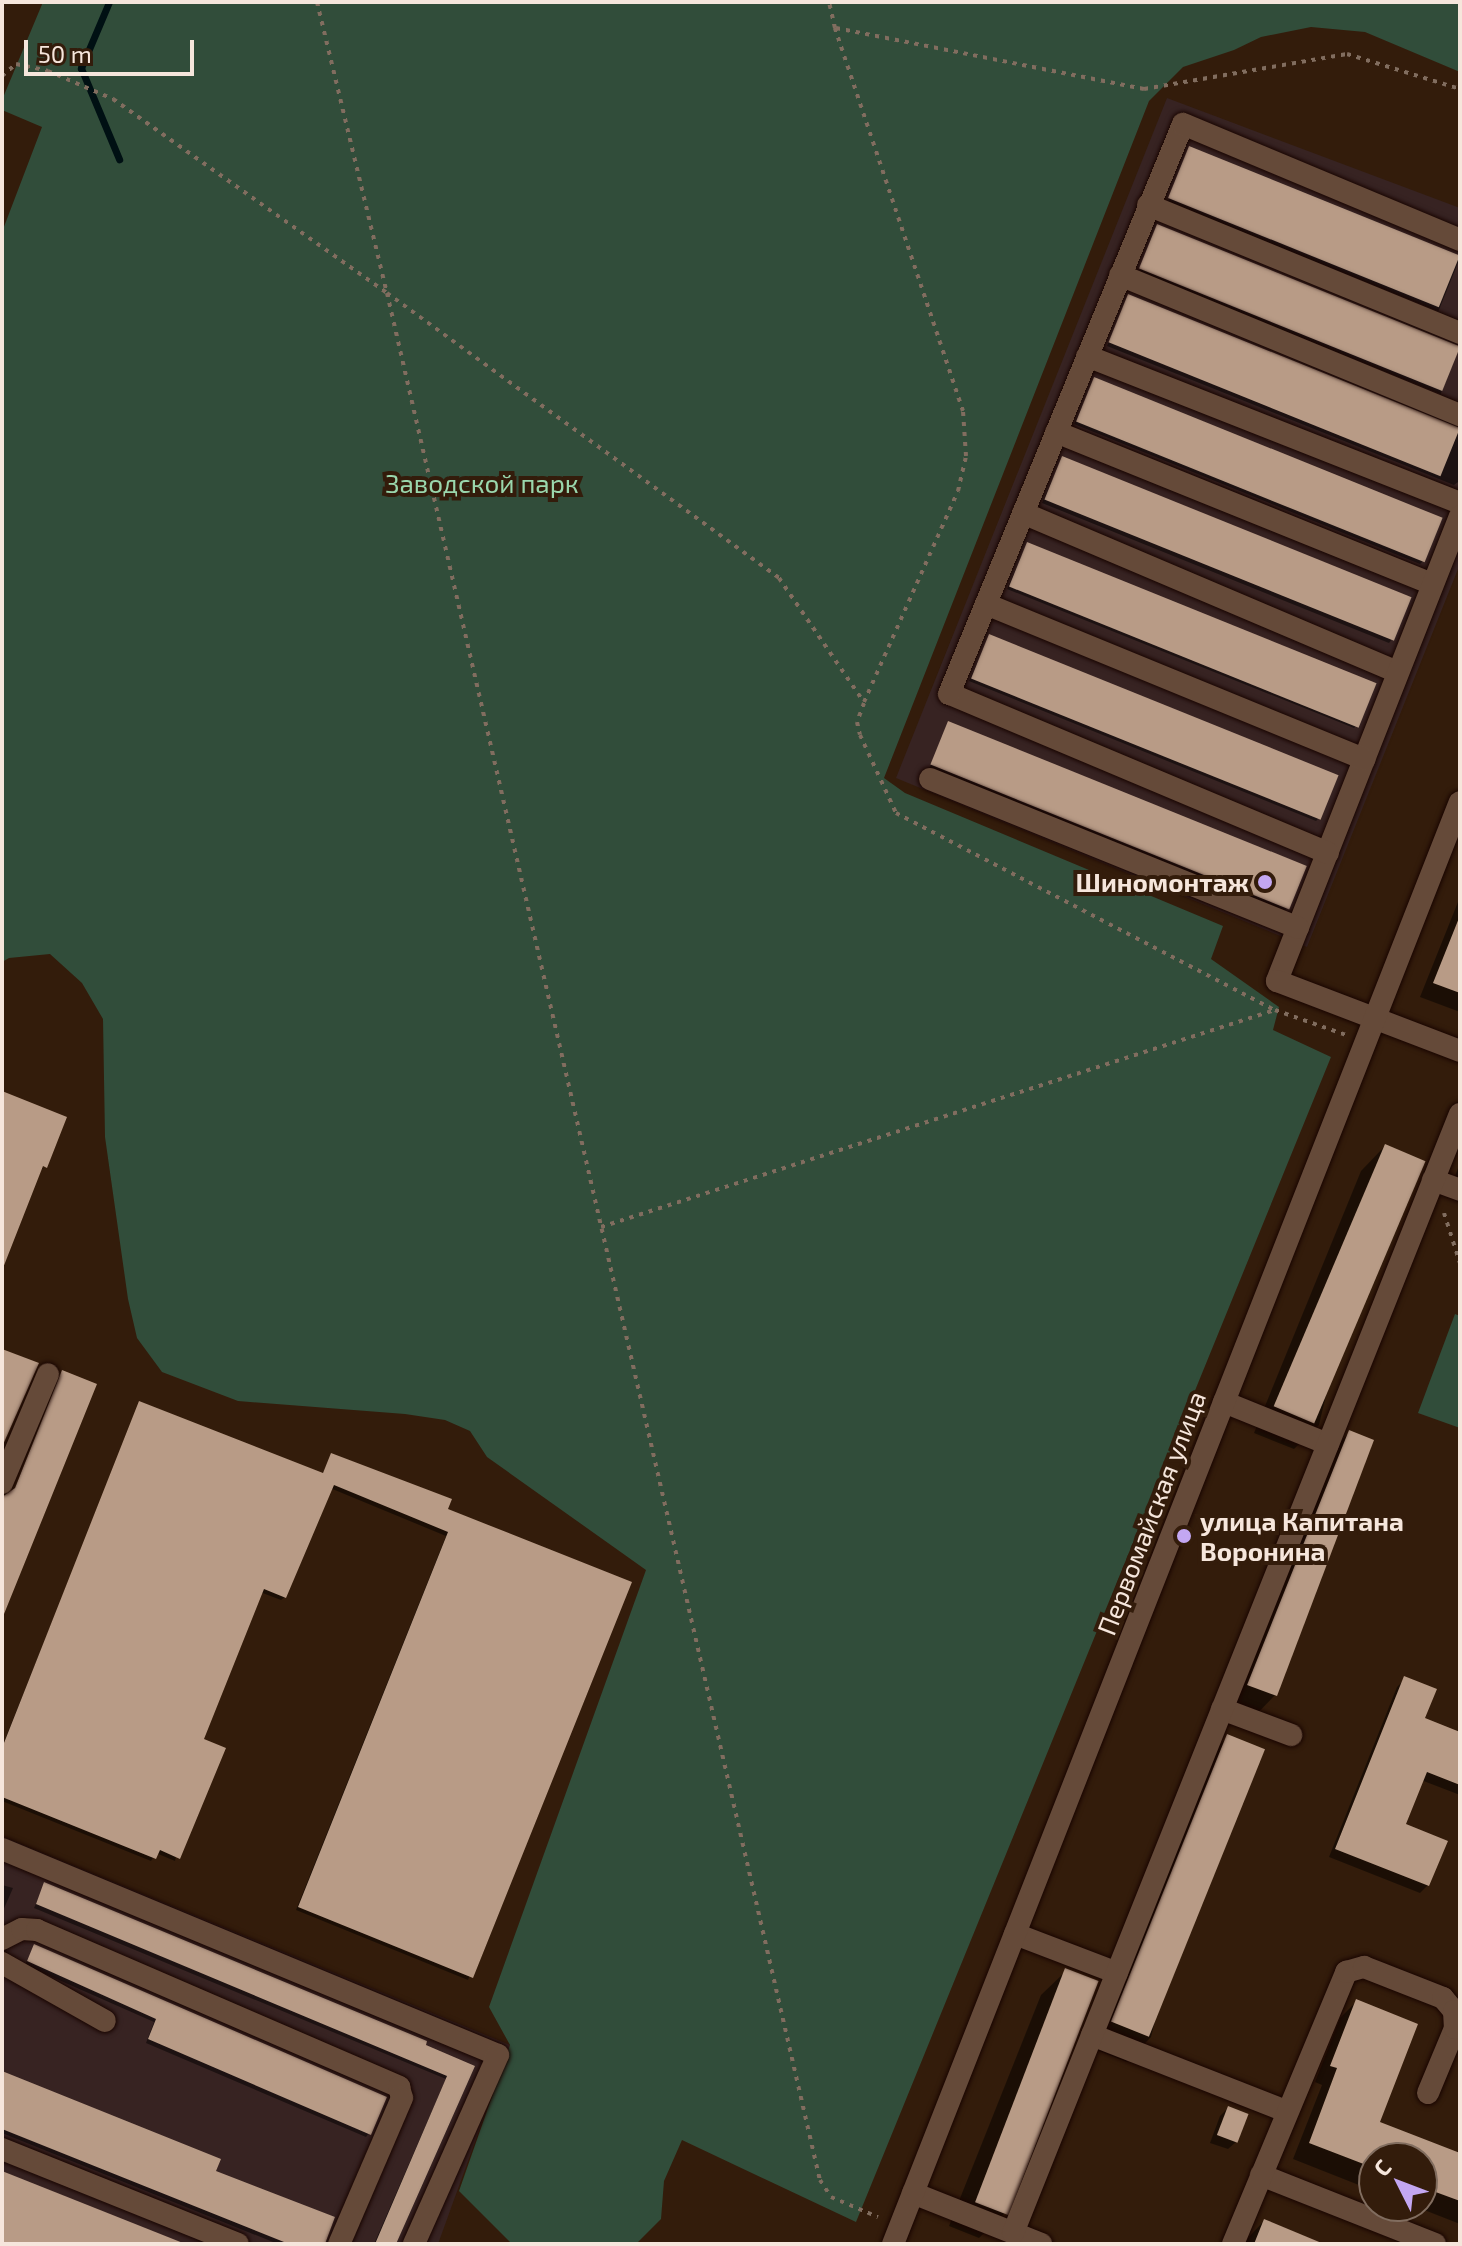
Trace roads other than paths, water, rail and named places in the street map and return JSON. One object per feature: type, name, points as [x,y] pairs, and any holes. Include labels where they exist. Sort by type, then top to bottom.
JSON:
[{"type":"street","points":[[1328,853],[949,694],[1183,124],[1460,240]]},
{"type":"street","points":[[1148,205],[1460,333]]},
{"type":"street","points":[[1120,275],[1460,415]]},
{"type":"street","points":[[1087,356],[1460,503]]},
{"type":"street","points":[[1056,432],[1433,584]]},
{"type":"street","points":[[1023,513],[1398,672]]},
{"type":"street","points":[[1460,516],[1277,981],[1460,1051]]},
{"type":"street","points":[[986,604],[1364,759]]},
{"type":"street","points":[[930,779],[1298,928]]},
{"type":"street","name":"Первомайская улица","points":[[893,2244],[1460,802]]},
{"type":"street","points":[[1013,2233],[1460,1114]]},
{"type":"street","points":[[1433,1180],[1460,1190]]},
{"type":"street","points":[[2,1483],[48,1374]]},
{"type":"street","points":[[1224,1402],[1328,1444]]},
{"type":"street","points":[[1222,1709],[1291,1735]]},
{"type":"street","points":[[2,1849],[498,2055],[414,2244]]},
{"type":"street","points":[[2,1939],[22,1929],[37,1930],[399,2087],[402,2098],[339,2244]]},
{"type":"street","points":[[1015,1934],[1117,1973]]},
{"type":"street","points":[[2,1963],[105,2021]]},
{"type":"street","points":[[1233,2244],[1346,1972],[1364,1967],[1443,1998],[1454,2011],[1458,2029],[1428,2093]]},
{"type":"street","points":[[1092,2035],[1286,2111]]},
{"type":"street","points":[[2,2149],[238,2244]]},
{"type":"street","points":[[1261,2175],[1435,2244]]},
{"type":"street","points":[[913,2193],[1041,2244]]},
{"type":"waterway","points":[[109,2],[81,68],[119,159]]},
{"type":"place","name":"Шиномонтаж","points":[[1265,882]]},
{"type":"place","name":"улица Капитана Воронина","points":[[1184,1536]]},
{"type":"park label","name":"Заводской парк","points":[[482,483]]}]
